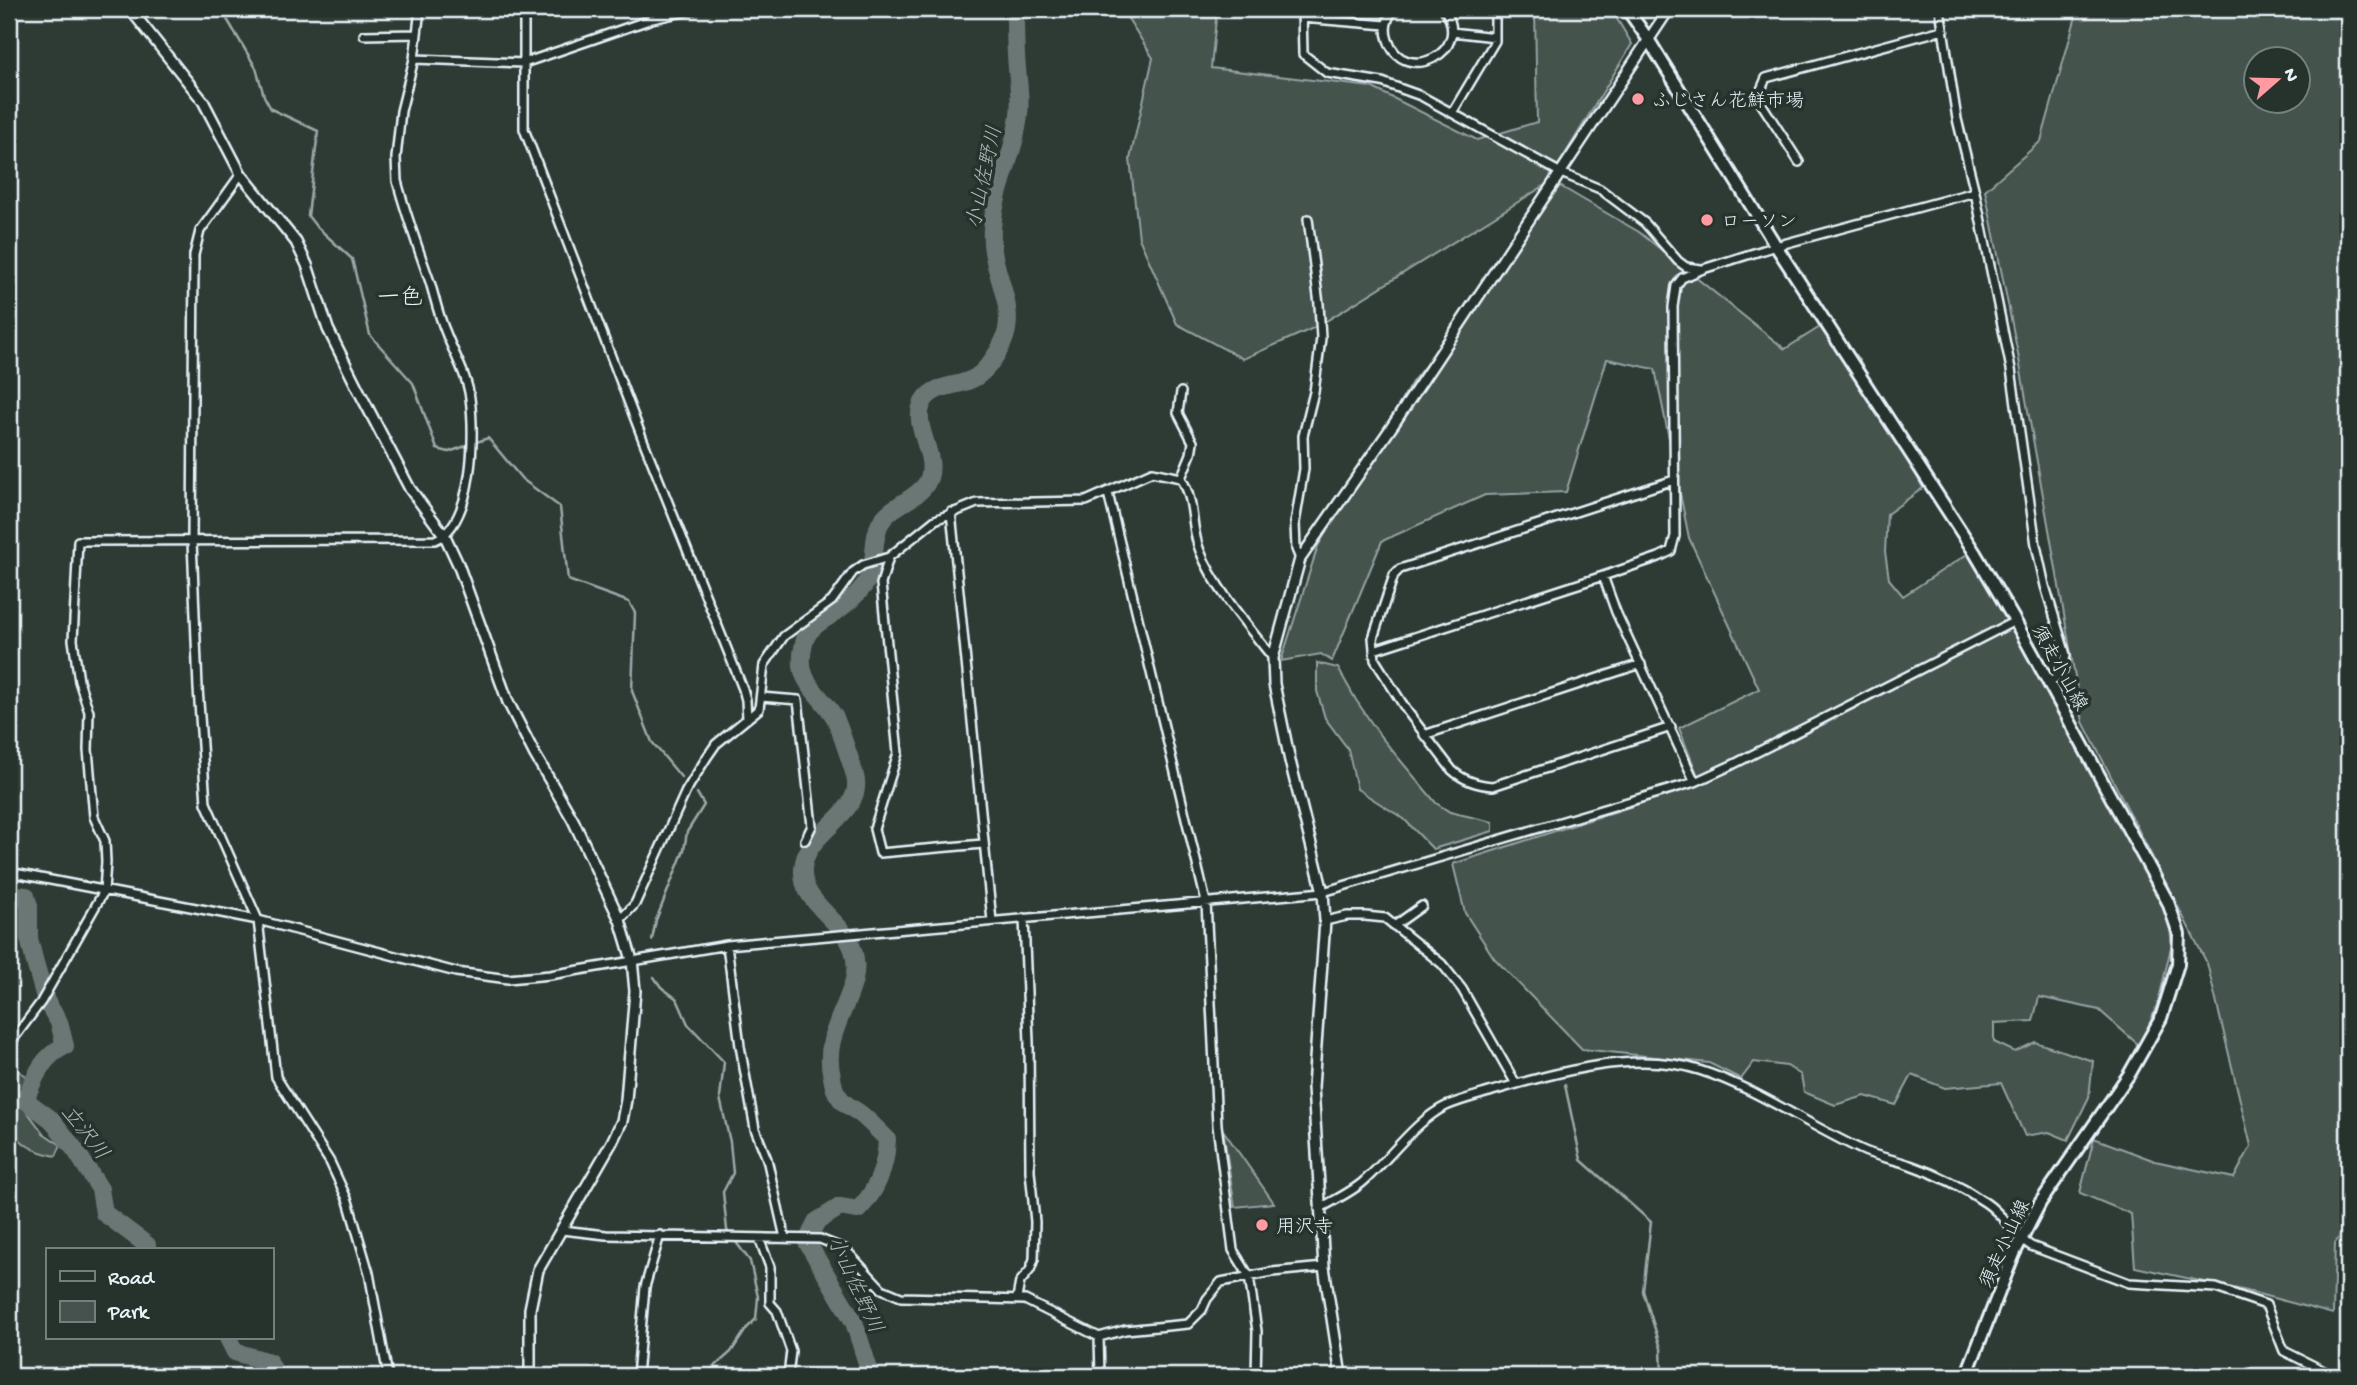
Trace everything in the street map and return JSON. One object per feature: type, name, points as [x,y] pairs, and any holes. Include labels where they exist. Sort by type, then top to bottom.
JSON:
[{"type":"main road","name":"須走小山線","points":[[1627,9],[1776,246],[1975,553],[2050,683],[2168,902],[2179,934],[2178,964],[2168,999],[2151,1037],[2130,1073],[2040,1203],[2021,1240],[1966,1376]]},
{"type":"street","points":[[130,9],[203,101],[241,174],[296,242],[307,265],[328,329],[360,396],[410,489],[445,536],[458,564],[508,702],[573,820],[620,920],[632,960],[635,991],[622,1121],[538,1270],[530,1308],[530,1376]]},
{"type":"street","points":[[9,1045],[46,994],[104,891],[106,862],[104,841],[94,817],[88,750],[89,712],[79,681],[74,640],[78,541],[435,540],[445,536],[461,512],[468,486],[471,454],[470,398],[445,332],[397,181],[396,158],[401,111],[414,59],[420,9]]},
{"type":"street","points":[[524,9],[524,129],[565,242],[743,689],[747,700],[747,719]]},
{"type":"street","points":[[414,59],[524,63],[652,19],[697,9]]},
{"type":"street","points":[[1302,9],[1303,54],[1327,73],[1382,82],[1421,96],[1560,173],[1600,189],[1645,223],[1678,261],[1686,267],[1703,269]]},
{"type":"street","points":[[1349,20],[1351,9]]},
{"type":"street","points":[[1394,9],[1386,25],[1390,45],[1405,60],[1415,62],[1436,58],[1449,43],[1451,21],[1444,9]]},
{"type":"street","points":[[1452,113],[1495,41],[1495,9]]},
{"type":"street","points":[[1340,1376],[1324,1267],[1313,1087],[1325,921],[1324,892],[1276,699],[1273,658],[1300,559],[1393,425],[1669,9]]},
{"type":"street","points":[[1940,9],[1958,119],[2011,369],[2036,545],[2045,586],[2054,608],[2066,655],[2063,671],[2050,683]]},
{"type":"street","points":[[1302,18],[1386,25]]},
{"type":"street","points":[[1799,162],[1759,100],[1766,78],[1942,30]]},
{"type":"street","points":[[1452,32],[1495,37]]},
{"type":"street","points":[[364,35],[416,34]]},
{"type":"street","points":[[241,174],[200,231],[194,255],[192,541],[206,803],[258,920],[276,1077],[330,1162],[348,1201],[369,1273],[387,1376]]},
{"type":"street","points":[[1374,650],[1659,558],[1671,551],[1675,536],[1673,295],[1682,278],[1776,246],[1975,192]]},
{"type":"street","points":[[1300,559],[1296,549],[1295,523],[1304,469],[1303,436],[1314,392],[1321,338],[1320,304],[1308,219]]},
{"type":"street","points":[[1181,392],[1178,413],[1193,442],[1181,478],[1193,510],[1198,548],[1209,570],[1273,658]]},
{"type":"street","points":[[620,920],[635,904],[686,791],[707,757],[716,744],[759,709],[764,665],[770,654],[784,636],[832,601],[853,572],[863,565],[886,558],[935,520],[977,503],[1086,501],[1152,472],[1181,478]]},
{"type":"street","points":[[1671,727],[1493,786],[1479,785],[1452,771],[1424,735],[1388,685],[1375,660],[1374,650],[1377,628],[1394,575],[1399,569],[1674,480]]},
{"type":"street","points":[[1108,493],[1206,902],[1216,1125],[1233,1250],[1249,1276],[1256,1331],[1256,1376]]},
{"type":"street","points":[[951,512],[992,921]]},
{"type":"street","points":[[886,558],[881,584],[898,753],[874,829],[880,853],[983,844]]},
{"type":"street","points":[[1603,576],[1616,612],[1695,782]]},
{"type":"street","points":[[10,872],[258,920],[480,976],[508,979],[550,975],[727,945],[1324,892],[1695,782],[2015,621]]},
{"type":"street","points":[[1424,735],[1641,664]]},
{"type":"street","points":[[761,697],[798,700],[812,826],[805,840]]},
{"type":"street","points":[[1394,926],[1422,906]]},
{"type":"street","points":[[1325,921],[1365,916],[1385,918],[1451,973],[1516,1084]]},
{"type":"street","points":[[1017,1298],[1020,1282],[1030,1270],[1034,1259],[1035,1222],[1030,1171],[1024,918]]},
{"type":"street","points":[[727,945],[740,1046],[755,1129],[767,1159],[785,1238]]},
{"type":"street","points":[[1319,1209],[1362,1184],[1422,1124],[1444,1107],[1571,1070],[1623,1064],[1674,1064],[1701,1071],[1746,1090],[1863,1151],[1910,1165],[1945,1180],[1987,1203],[2008,1222],[2021,1240],[2043,1250],[2129,1283],[2216,1288],[2266,1305],[2284,1350],[2334,1376]]},
{"type":"street","points":[[562,1230],[606,1235],[821,1239],[845,1249],[882,1289],[901,1297],[1017,1298],[1026,1300],[1098,1337],[1125,1330],[1188,1324],[1202,1310],[1221,1282],[1324,1267]]},
{"type":"street","points":[[638,1376],[645,1287],[660,1235]]},
{"type":"street","points":[[759,1238],[770,1267],[770,1303],[777,1311],[791,1351],[788,1376]]},
{"type":"street","points":[[1098,1337],[1100,1376]]},
{"type":"green space","points":[[1122,9],[1217,9],[1211,68],[1371,87],[1477,140],[1537,122],[1535,9],[1611,9],[1632,44],[1547,184],[1318,326],[1243,359],[1177,324],[1139,238],[1130,159],[1153,58]]},
{"type":"green space","points":[[2078,9],[2348,9],[2348,1225],[2335,1243],[2333,1314],[2247,1291],[2135,1267],[2131,1214],[2080,1193],[2094,1138],[2155,1161],[2234,1178],[2251,1146],[2207,963],[2083,722],[2018,354],[1985,190],[2041,141]]},
{"type":"green space","points":[[1560,186],[1639,232],[1785,349],[1820,327],[1895,434],[1923,488],[1887,514],[1885,552],[1889,579],[1903,596],[1969,553],[2086,761],[2168,917],[2172,943],[2159,999],[2141,1047],[2099,1010],[2039,997],[2033,1021],[1994,1023],[1994,1042],[2015,1052],[2035,1042],[2093,1061],[2089,1097],[2068,1140],[2049,1132],[2025,1136],[2001,1083],[1945,1088],[1912,1075],[1896,1105],[1865,1096],[1835,1105],[1804,1092],[1801,1075],[1787,1066],[1754,1062],[1741,1079],[1709,1063],[1582,1049],[1494,958],[1465,913],[1453,864],[1701,784],[1679,728],[1759,689],[1689,538],[1655,369],[1607,359],[1566,492],[1485,495],[1382,541],[1332,661],[1321,654],[1281,661],[1318,546],[1412,382],[1478,299]]},
{"type":"green space","points":[[1317,663],[1338,668],[1381,737],[1436,803],[1450,812],[1493,822],[1493,831],[1433,849],[1404,819],[1357,789],[1348,749],[1325,718],[1317,691]]},
{"type":"green space","points":[[9,1065],[28,1077],[21,1103],[43,1133],[61,1145],[56,1156],[25,1144],[17,1135],[9,1112]]},
{"type":"green space","points":[[1223,1130],[1274,1203],[1235,1207]]},
{"type":"waterway","points":[[221,9],[256,68],[264,96],[271,109],[318,131],[308,216],[352,259],[370,335],[413,383],[437,449],[449,452],[488,438],[522,479],[560,507],[568,580],[629,602],[635,613],[632,691],[652,742],[681,777]]},
{"type":"waterway","name":"小山佐野川","points":[[871,1376],[854,1322],[807,1242],[816,1222],[840,1207],[858,1210],[865,1202],[880,1178],[887,1139],[863,1116],[843,1102],[832,1079],[832,1042],[854,980],[856,965],[847,938],[806,888],[804,862],[808,851],[851,803],[856,781],[835,718],[805,677],[802,657],[804,643],[810,631],[848,602],[866,583],[871,573],[876,536],[881,522],[926,484],[931,465],[920,417],[925,399],[930,393],[976,377],[992,360],[1004,340],[1008,316],[994,255],[992,226],[1019,114],[1015,9]]},
{"type":"waterway","points":[[652,940],[656,920],[684,850],[687,832],[704,805],[697,793]]},
{"type":"waterway","name":"立沢川","points":[[9,892],[26,896],[29,906],[29,938],[34,959],[46,1001],[59,1022],[65,1046],[45,1062],[25,1100],[52,1120],[76,1151],[100,1189],[104,1213],[147,1245],[147,1248]]},
{"type":"waterway","points":[[654,977],[661,987],[677,999],[688,1024],[724,1062],[720,1098],[730,1142],[733,1173],[723,1192],[727,1230],[750,1261],[758,1297],[756,1319],[731,1352],[704,1376]]},
{"type":"waterway","points":[[1565,1085],[1581,1160],[1651,1222],[1643,1291],[1661,1348],[1662,1376]]},
{"type":"waterway","name":"立沢川","points":[[229,1340],[235,1352],[269,1362],[277,1376]]},
{"type":"place","name":"ふじさん花鮮市場","points":[[1638,99]]},
{"type":"place","name":"ローソン","points":[[1707,220]]},
{"type":"place","name":"用沢寺","points":[[1262,1225]]},
{"type":"district","name":"一色","points":[[400,296]]}]
